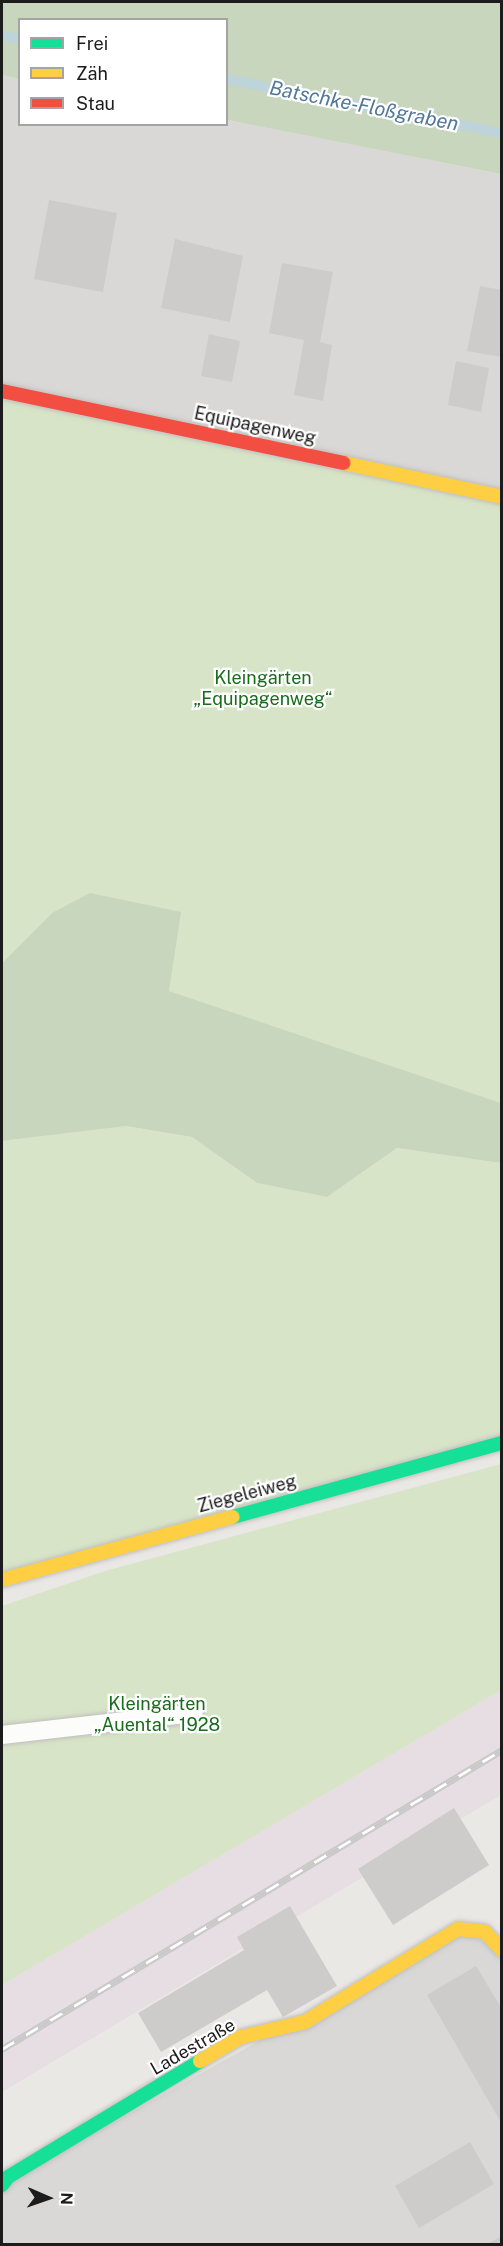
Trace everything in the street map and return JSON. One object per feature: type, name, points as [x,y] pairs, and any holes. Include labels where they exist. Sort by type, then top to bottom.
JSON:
[{"type":"street","name":"Equipagenweg","points":[[2,391],[501,497]]},
{"type":"street","name":"Ziegeleiweg","points":[[2,1580],[501,1443]]},
{"type":"street","name":"Ladestraße","points":[[2,2185],[8,2177],[241,2037],[305,2022],[458,1929],[485,1932],[501,1950]]},
{"type":"lane","points":[[2,1736],[194,1713]]},
{"type":"shaded area","points":[[2,75],[18,79],[18,126],[228,126],[228,120],[501,174],[501,497],[2,391]]},
{"type":"shaded area","points":[[501,1690],[501,1795],[2,2092],[2,1985]]},
{"type":"shaded area","points":[[458,1929],[501,1950],[501,2244],[2,2244],[2,2185]]},
{"type":"green space","points":[[2,2],[501,2],[501,174],[228,120],[228,18],[18,18],[18,79],[2,75]]},
{"type":"green space","name":"Kleingärten „Equipagenweg“","points":[[2,391],[501,497],[501,1103],[168,991],[180,912],[52,913],[2,963]]},
{"type":"green space","points":[[90,893],[181,912],[169,991],[501,1103],[501,1163],[397,1148],[327,1197],[257,1183],[192,1137],[126,1126],[2,1141],[2,963],[52,913]]},
{"type":"green space","points":[[126,1126],[192,1137],[257,1183],[327,1197],[397,1148],[501,1163],[501,1443],[2,1580],[2,1141]]},
{"type":"green space","name":"Kleingärten „Auental“ 1928","points":[[501,1464],[501,1690],[2,1985],[2,1606],[105,1571]]},
{"type":"building","points":[[49,200],[117,213],[103,292],[34,279]]},
{"type":"building","points":[[175,239],[243,256],[230,322],[161,308]]},
{"type":"building","points":[[282,263],[333,272],[320,342],[332,345],[323,401],[294,395],[304,340],[269,333]]},
{"type":"building","points":[[480,286],[502,290],[502,357],[467,351]]},
{"type":"building","points":[[209,334],[240,341],[232,382],[201,376]]},
{"type":"building","points":[[456,361],[489,368],[481,412],[448,405]]},
{"type":"building","points":[[454,1808],[489,1865],[393,1925],[358,1869]]},
{"type":"building","points":[[290,1906],[337,1986],[283,2017],[267,1990],[161,2052],[138,2013],[244,1950],[237,1937]]},
{"type":"building","points":[[476,1966],[502,2009],[502,2124],[427,1995]]},
{"type":"building","points":[[470,2142],[494,2184],[419,2228],[395,2186]]},
{"type":"building","points":[[502,2236],[502,2244],[487,2244]]},
{"type":"waterway","name":"Batschke‐Floßgraben","points":[[2,35],[18,39]]},
{"type":"waterway","name":"Batschke‐Floßgraben","points":[[228,79],[502,133]]},
{"type":"railway","points":[[2,2049],[502,1750]]},
{"type":"traffic: fast","points":[[233,1517],[502,1443]]},
{"type":"traffic: fast","points":[[2,2185],[8,2177],[200,2061]]},
{"type":"traffic: slow","points":[[344,463],[502,497]]},
{"type":"traffic: slow","points":[[2,1580],[233,1517]]},
{"type":"traffic: slow","points":[[200,2061],[241,2037],[305,2022],[458,1929],[485,1932],[502,1950]]},
{"type":"traffic: jam","points":[[2,391],[344,463]]}]
